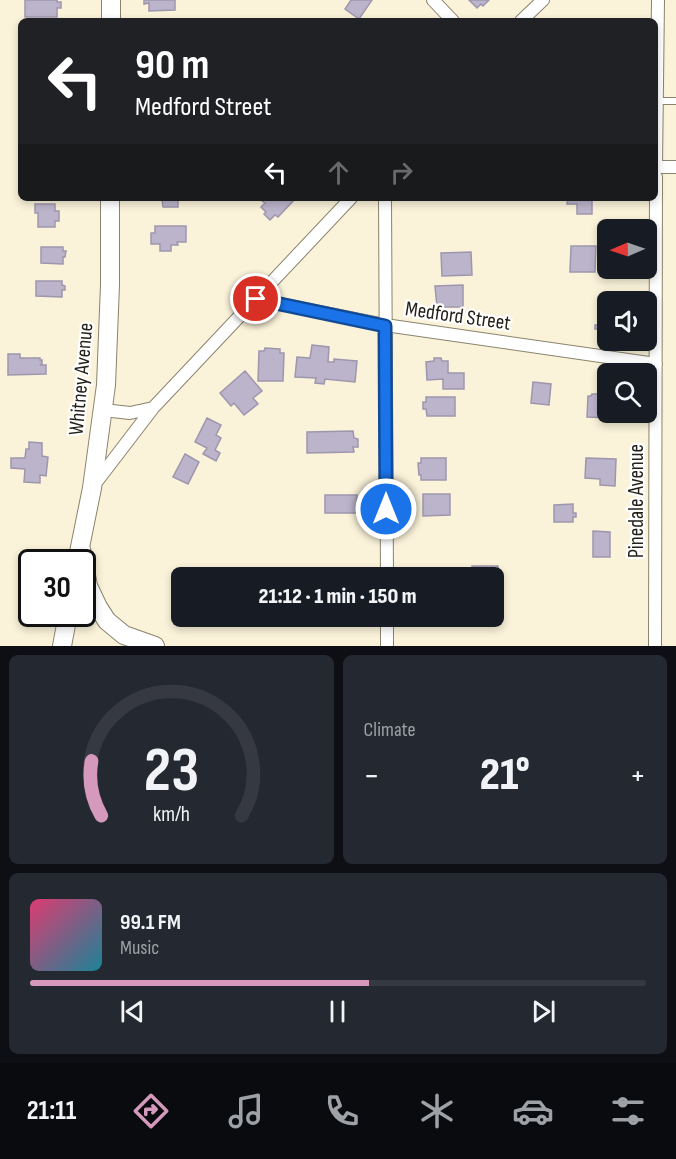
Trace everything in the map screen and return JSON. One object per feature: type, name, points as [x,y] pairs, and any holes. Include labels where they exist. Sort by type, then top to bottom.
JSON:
[{"type":"main road","points":[[111,0],[111,18]]},
{"type":"main road","name":"Whitney Avenue","points":[[80,549],[92,488],[106,385],[110,285],[110,201]]},
{"type":"main road","points":[[96,601],[107,621],[124,635],[155,646]]},
{"type":"main road","points":[[62,646],[66,627]]},
{"type":"street","points":[[433,0],[450,18]]},
{"type":"street","points":[[524,18],[543,0]]},
{"type":"street","points":[[658,0],[658,18]]},
{"type":"street","points":[[658,166],[676,168]]},
{"type":"street","points":[[92,488],[153,408],[348,201]]},
{"type":"street","points":[[385,201],[387,567]]},
{"type":"street","name":"Pinedale Avenue","points":[[656,201],[656,363]]},
{"type":"street","name":"Medford Street","points":[[256,299],[385,326],[649,363]]},
{"type":"street","points":[[103,410],[130,413],[153,408]]},
{"type":"street","name":"Pinedale Avenue","points":[[656,423],[656,646]]},
{"type":"street","points":[[387,627],[387,646]]},
{"type":"lane","points":[[658,101],[676,101]]},
{"type":"building","points":[[25,0],[57,0],[61,2],[61,8],[57,8],[57,17],[25,17]]},
{"type":"building","points":[[144,0],[175,0],[175,10],[149,11],[149,3],[144,4]]},
{"type":"building","points":[[351,0],[372,0],[360,18],[345,9]]},
{"type":"building","points":[[469,0],[489,0],[477,8]]},
{"type":"building","points":[[162,201],[178,201],[178,207],[163,207]]},
{"type":"building","points":[[262,201],[293,201],[278,217],[275,215],[270,220],[261,207],[265,203]]},
{"type":"building","points":[[568,201],[592,201],[592,214],[577,214],[577,204],[567,204]]},
{"type":"building","points":[[35,204],[55,204],[55,211],[59,211],[59,221],[55,221],[55,227],[38,227],[38,213],[35,213]]},
{"type":"building","points":[[155,226],[186,226],[186,242],[171,245],[171,251],[160,251],[160,244],[151,244],[151,233],[155,233]]},
{"type":"building","points":[[571,246],[596,246],[595,272],[570,272]]},
{"type":"building","points":[[41,247],[63,247],[63,251],[66,251],[63,264],[41,263]]},
{"type":"building","points":[[471,252],[472,275],[442,276],[441,253]]},
{"type":"building","points":[[36,281],[62,281],[65,290],[62,290],[62,297],[36,296]]},
{"type":"building","points":[[463,285],[463,307],[437,307],[435,286]]},
{"type":"building","points":[[312,345],[329,347],[328,362],[334,362],[334,359],[357,361],[355,382],[325,379],[324,384],[315,383],[316,378],[295,377],[297,357],[310,358]]},
{"type":"building","points":[[265,348],[280,349],[280,353],[284,353],[283,381],[258,381],[259,351],[264,351]]},
{"type":"building","points":[[8,354],[20,354],[20,358],[40,358],[42,364],[40,365],[46,365],[46,374],[8,375]]},
{"type":"building","points":[[434,358],[448,361],[448,373],[464,373],[464,389],[443,389],[443,379],[427,380],[426,362],[434,361]]},
{"type":"building","points":[[245,371],[262,391],[253,398],[258,404],[244,415],[234,403],[231,406],[220,393]]},
{"type":"building","points":[[533,382],[551,384],[549,405],[531,403]]},
{"type":"building","points":[[597,394],[597,417],[587,417],[588,396]]},
{"type":"building","points":[[426,397],[455,397],[455,416],[427,416],[426,409],[423,409]]},
{"type":"building","points":[[207,418],[221,425],[216,435],[221,438],[215,450],[220,453],[216,461],[203,454],[207,448],[195,442]]},
{"type":"building","points":[[353,431],[354,438],[358,439],[358,447],[353,447],[354,452],[307,453],[307,432]]},
{"type":"building","points":[[29,442],[42,443],[42,456],[48,457],[46,476],[40,475],[40,483],[24,482],[25,469],[11,468],[11,458],[25,458]]},
{"type":"building","points":[[185,454],[199,462],[188,484],[173,477]]},
{"type":"building","points":[[421,458],[446,458],[446,480],[421,480],[418,463],[421,463]]},
{"type":"building","points":[[586,458],[616,459],[615,486],[600,485],[600,479],[585,478]]},
{"type":"building","points":[[423,494],[450,494],[450,515],[423,516]]},
{"type":"building","points":[[325,495],[357,495],[357,513],[325,513]]},
{"type":"building","points":[[573,504],[573,513],[576,513],[576,517],[573,517],[573,522],[554,522],[554,505]]},
{"type":"building","points":[[593,531],[610,532],[610,557],[593,557]]},
{"type":"building","points":[[472,566],[498,567],[472,567]]},
{"type":"route","points":[[256,299],[385,326],[386,509]]}]
